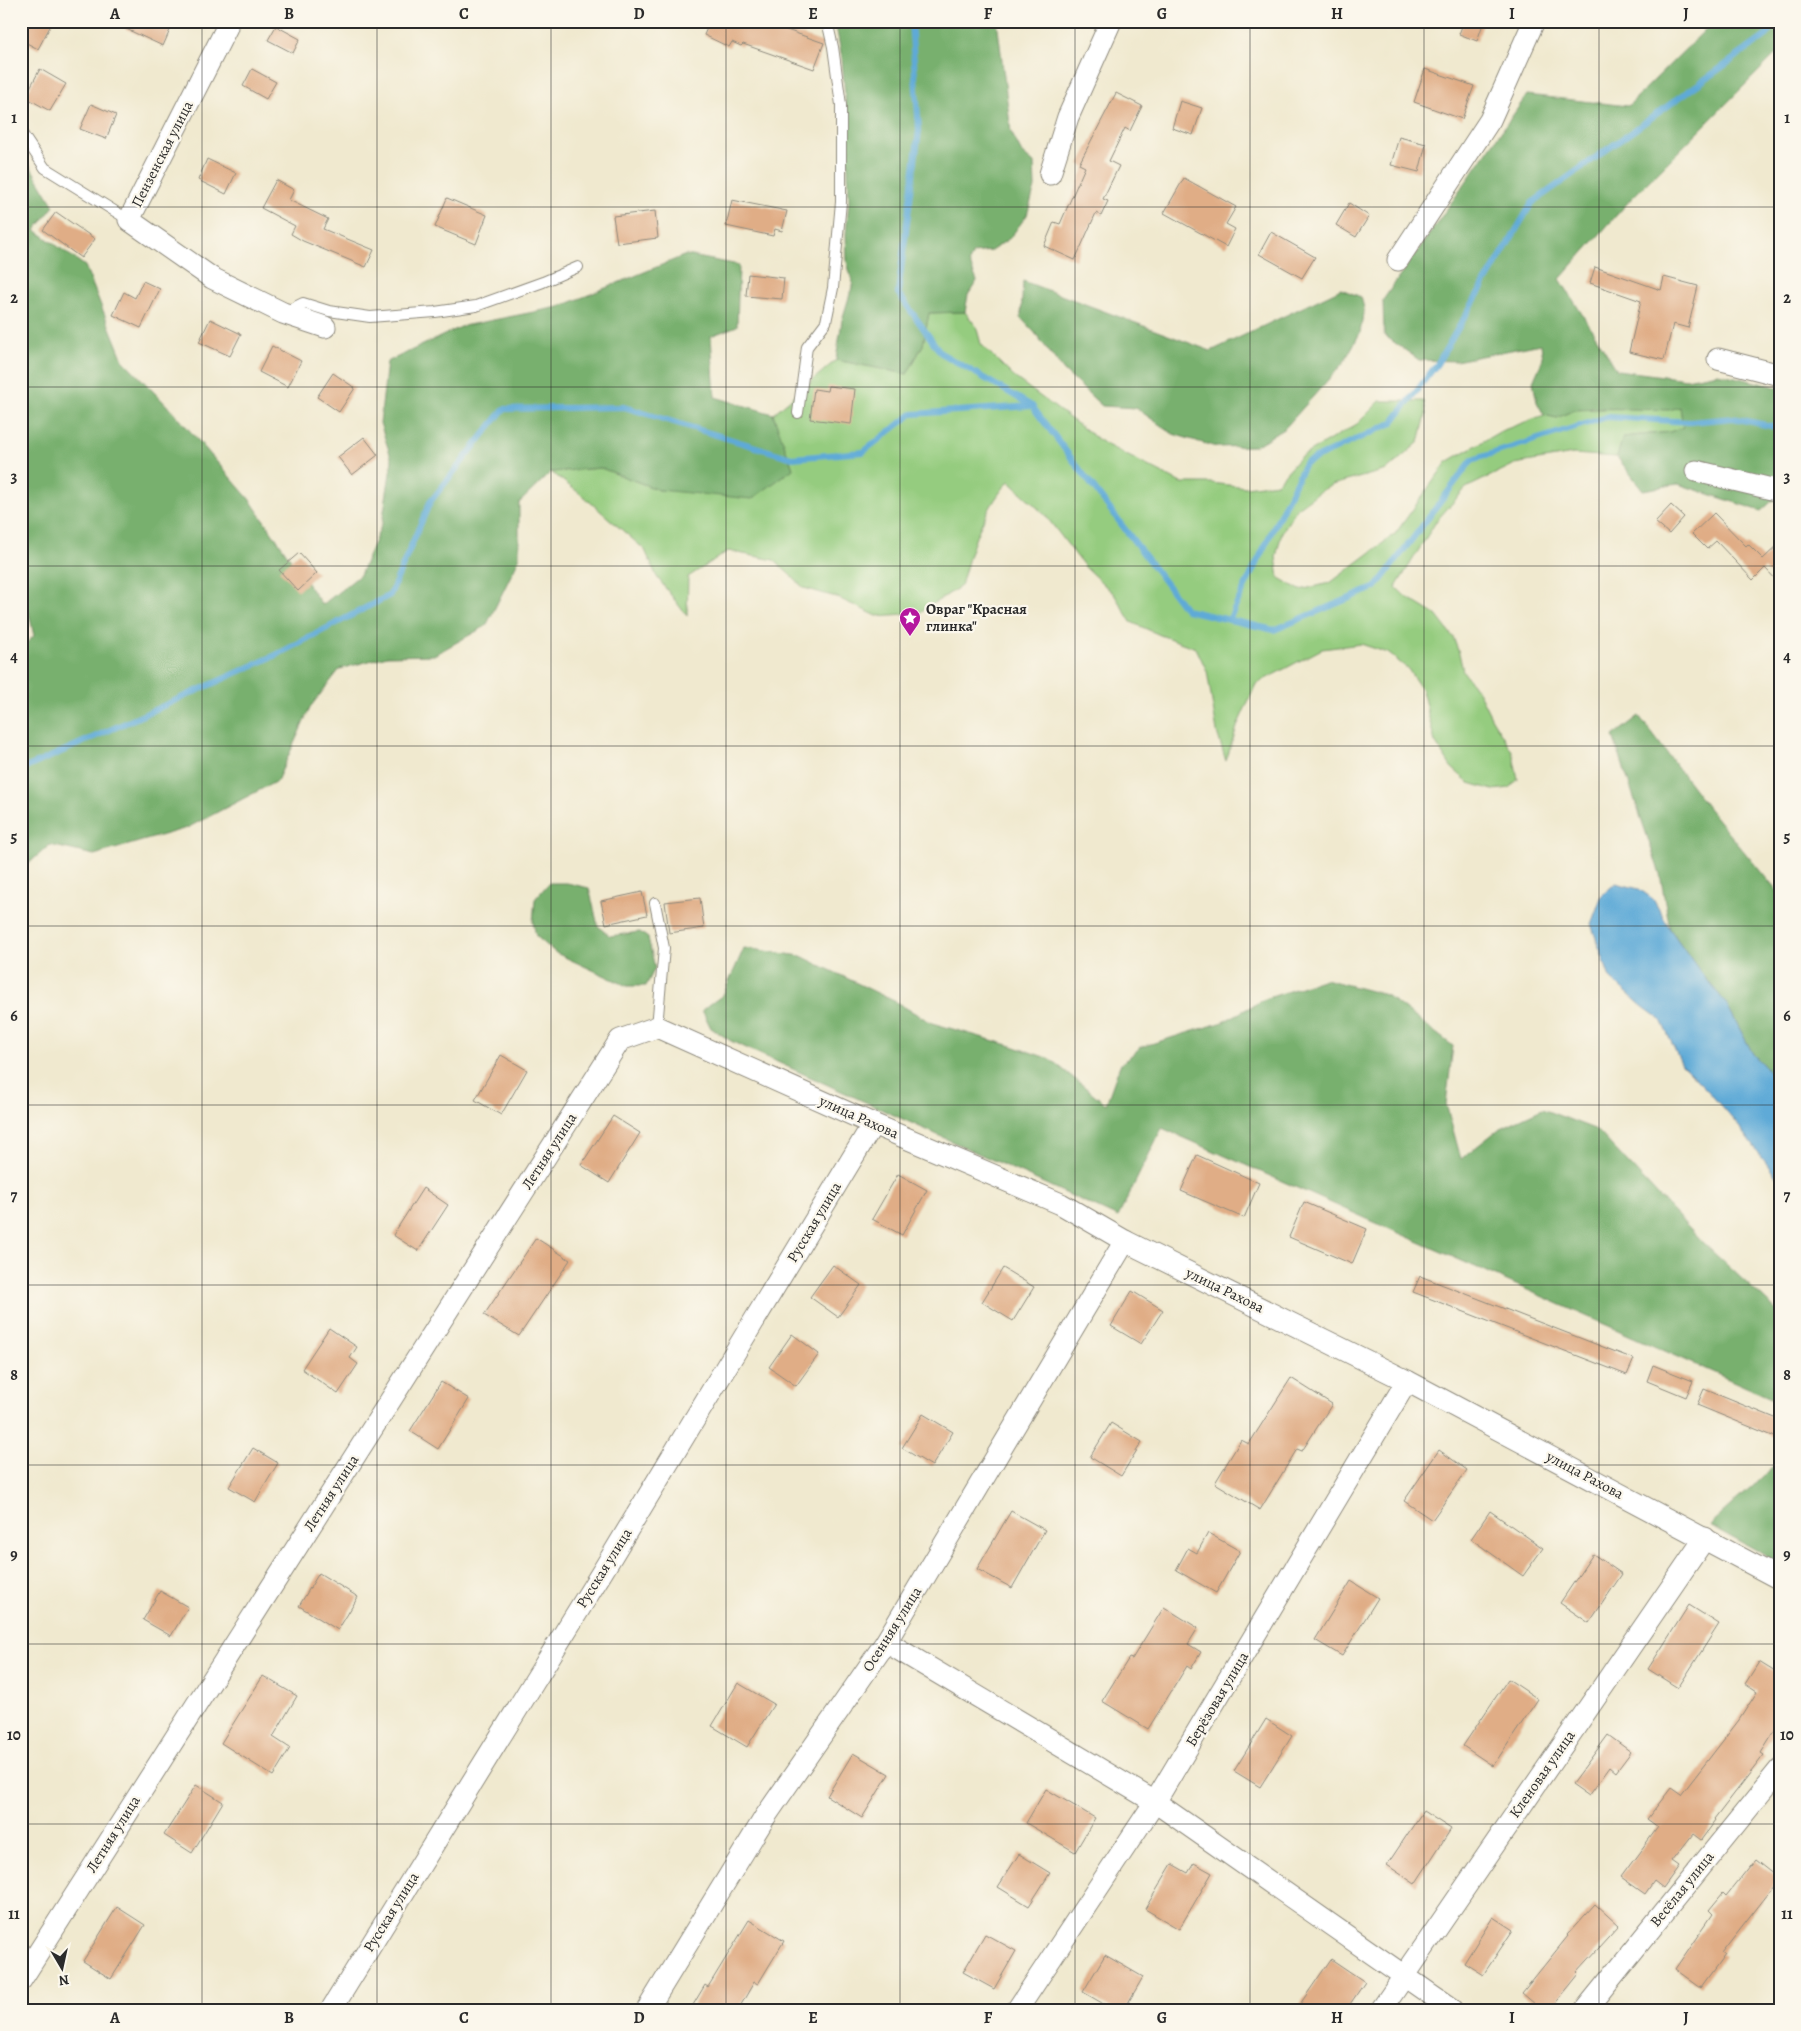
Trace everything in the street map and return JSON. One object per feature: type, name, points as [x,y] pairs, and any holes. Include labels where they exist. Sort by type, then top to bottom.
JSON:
[{"type":"street","name":"Пензенская улица","points":[[227,21],[227,27],[129,220],[212,278],[283,313],[325,327]]},
{"type":"street","points":[[1050,174],[1068,117],[1111,21]]},
{"type":"street","points":[[1398,260],[1490,120],[1534,21]]},
{"type":"street","points":[[1718,359],[1780,375]]},
{"type":"street","points":[[1696,471],[1780,491]]},
{"type":"street","name":"улица Рахова","points":[[657,1027],[873,1124],[1061,1204],[1125,1241],[1407,1381],[1780,1579]]},
{"type":"street","name":"Летняя улица","points":[[21,1980],[620,1040],[657,1027]]},
{"type":"street","name":"Русская улица","points":[[331,2010],[604,1569],[873,1124]]},
{"type":"street","name":"Осенняя улица","points":[[647,2010],[765,1818],[886,1642],[1125,1241]]},
{"type":"street","name":"Берёзовая улица","points":[[1017,2010],[1155,1802],[1407,1381]]},
{"type":"street","name":"Кленовая улица","points":[[1381,2010],[1705,1538]]},
{"type":"street","points":[[886,1642],[1155,1802],[1453,2010]]},
{"type":"street","name":"Весёлая улица","points":[[1585,2010],[1780,1769]]},
{"type":"lane","points":[[798,413],[807,347],[826,322],[832,297],[841,202],[841,106],[834,47],[827,21]]},
{"type":"lane","points":[[21,132],[45,168],[129,220]]},
{"type":"lane","points":[[283,313],[303,303],[329,311],[370,317],[443,311],[476,306],[544,282],[578,267]]},
{"type":"lane","points":[[655,903],[664,948],[657,1027]]},
{"type":"green space","points":[[835,21],[997,21],[1011,132],[1022,153],[1034,163],[1035,187],[1027,215],[1010,238],[991,251],[973,253],[969,262],[977,281],[968,295],[965,312],[929,313],[923,345],[907,374],[836,360],[842,320],[853,284],[847,262],[846,234],[849,200],[846,109],[842,58]]},
{"type":"green space","points":[[1714,21],[1780,21],[1780,50],[1631,199],[1560,279],[1617,370],[1686,379],[1718,373],[1780,388],[1780,494],[1761,511],[1678,484],[1643,490],[1617,457],[1623,437],[1670,432],[1683,427],[1680,407],[1669,410],[1593,408],[1574,410],[1557,418],[1544,415],[1537,402],[1533,382],[1543,359],[1541,344],[1456,361],[1419,360],[1384,335],[1383,300],[1527,95],[1628,106]]},
{"type":"green space","points":[[21,151],[54,206],[35,230],[85,266],[123,360],[177,416],[250,500],[322,605],[360,575],[382,524],[392,460],[380,423],[387,362],[463,326],[559,307],[686,255],[739,265],[737,326],[711,336],[715,397],[773,414],[793,469],[752,499],[659,490],[601,468],[551,472],[519,503],[519,559],[486,626],[434,655],[387,656],[340,669],[311,706],[277,781],[187,828],[94,855],[50,845],[21,870],[21,648],[34,636],[21,577],[21,536],[29,501],[21,493]]},
{"type":"green space","points":[[1023,281],[1211,351],[1341,289],[1361,297],[1364,308],[1360,333],[1344,362],[1285,428],[1255,446],[1216,447],[1173,434],[1136,408],[1102,406],[1064,371],[1021,318]]},
{"type":"green space","points":[[965,312],[976,326],[981,344],[1014,377],[1103,443],[1181,483],[1211,483],[1246,487],[1277,483],[1299,458],[1357,424],[1380,401],[1424,401],[1426,415],[1419,442],[1387,470],[1332,485],[1297,508],[1282,532],[1276,557],[1279,578],[1300,590],[1330,583],[1395,534],[1447,462],[1501,431],[1544,415],[1557,418],[1574,410],[1680,406],[1683,427],[1670,432],[1623,437],[1617,457],[1573,454],[1515,464],[1466,488],[1437,520],[1396,587],[1405,596],[1436,615],[1453,637],[1463,671],[1479,693],[1492,719],[1512,751],[1518,779],[1510,788],[1493,790],[1469,783],[1451,767],[1435,742],[1422,690],[1408,669],[1388,653],[1361,644],[1322,649],[1256,684],[1238,724],[1226,761],[1217,732],[1207,671],[1196,648],[1131,622],[1114,594],[1085,567],[1045,515],[1009,481],[999,493],[984,518],[969,557],[961,586],[919,613],[877,616],[836,597],[804,588],[774,560],[728,551],[688,577],[687,616],[657,577],[645,550],[582,495],[551,472],[601,468],[659,490],[793,469],[773,414],[836,360],[907,374],[923,345],[929,313]]},
{"type":"green space","points":[[1639,716],[1709,809],[1780,895],[1780,1083],[1753,1054],[1726,1003],[1699,970],[1670,929],[1660,874],[1613,736]]},
{"type":"green space","points":[[549,883],[567,883],[589,888],[598,926],[610,936],[640,932],[648,938],[655,968],[646,986],[627,986],[556,953],[536,936],[533,922],[535,899]]},
{"type":"green space","points":[[744,948],[801,956],[894,1001],[932,1023],[1050,1059],[1106,1104],[1120,1065],[1141,1047],[1223,1022],[1265,999],[1325,979],[1386,995],[1453,1046],[1446,1104],[1461,1159],[1499,1129],[1542,1109],[1597,1130],[1702,1242],[1780,1314],[1780,1402],[1162,1128],[1118,1217],[731,1041],[711,1028],[702,1010],[723,995]]},
{"type":"green space","points":[[1780,1461],[1780,1564],[1709,1525]]},
{"type":"water","points":[[1616,883],[1639,889],[1653,899],[1670,929],[1699,970],[1726,1003],[1753,1054],[1780,1083],[1780,1182],[1742,1130],[1682,1065],[1661,1020],[1610,978],[1591,924],[1602,895]]},
{"type":"building","points":[[21,21],[53,21],[38,49],[21,40]]},
{"type":"building","points":[[109,21],[174,21],[163,46]]},
{"type":"building","points":[[710,21],[761,21],[824,43],[814,69],[743,44],[741,46],[732,42],[729,47],[704,35]]},
{"type":"building","points":[[1464,21],[1484,21],[1477,41],[1459,34]]},
{"type":"building","points":[[276,26],[300,39],[293,53],[268,40]]},
{"type":"building","points":[[40,69],[66,84],[50,111],[25,97]]},
{"type":"building","points":[[252,69],[276,82],[266,99],[243,86]]},
{"type":"building","points":[[1425,69],[1474,86],[1462,119],[1414,102]]},
{"type":"building","points":[[1116,93],[1142,106],[1130,131],[1125,128],[1109,161],[1119,166],[1103,199],[1108,201],[1101,216],[1096,213],[1075,260],[1044,246],[1054,222],[1060,224],[1085,167],[1079,164]]},
{"type":"building","points":[[1180,101],[1202,108],[1193,135],[1172,128]]},
{"type":"building","points":[[91,104],[116,115],[106,139],[80,129]]},
{"type":"building","points":[[1399,137],[1426,144],[1419,172],[1391,165]]},
{"type":"building","points":[[207,159],[236,173],[226,194],[198,180]]},
{"type":"building","points":[[1184,178],[1236,207],[1226,224],[1235,229],[1226,247],[1164,213]]},
{"type":"building","points":[[276,180],[294,190],[289,200],[328,219],[323,229],[374,250],[366,267],[303,241],[291,234],[295,226],[261,208]]},
{"type":"building","points":[[447,198],[487,215],[476,244],[435,227]]},
{"type":"building","points":[[732,200],[787,211],[782,231],[775,229],[773,236],[726,226]]},
{"type":"building","points":[[1349,203],[1369,216],[1356,237],[1336,225]]},
{"type":"building","points":[[655,211],[658,238],[617,243],[613,216]]},
{"type":"building","points":[[56,212],[95,239],[81,258],[43,230]]},
{"type":"building","points":[[1271,232],[1315,257],[1302,278],[1259,254]]},
{"type":"building","points":[[1595,267],[1661,290],[1664,277],[1698,286],[1688,328],[1673,324],[1664,360],[1629,352],[1641,301],[1590,283]]},
{"type":"building","points":[[748,274],[784,278],[782,299],[746,296]]},
{"type":"building","points":[[143,281],[160,289],[141,328],[113,315],[124,292],[135,298]]},
{"type":"building","points":[[210,319],[241,334],[230,356],[199,342]]},
{"type":"building","points":[[272,346],[301,361],[288,387],[259,372]]},
{"type":"building","points":[[333,373],[355,388],[339,412],[317,397]]},
{"type":"building","points":[[828,386],[855,389],[851,424],[810,419],[814,389],[827,391]]},
{"type":"building","points":[[364,437],[378,455],[352,475],[338,457]]},
{"type":"building","points":[[1671,505],[1684,517],[1669,534],[1655,522]]},
{"type":"building","points":[[1714,513],[1746,546],[1748,544],[1763,559],[1780,543],[1780,584],[1765,568],[1753,580],[1716,541],[1707,549],[1692,534]]},
{"type":"building","points":[[299,553],[317,573],[298,591],[279,570]]},
{"type":"building","points":[[642,892],[647,915],[606,924],[601,901]]},
{"type":"building","points":[[700,898],[704,928],[669,933],[665,902]]},
{"type":"building","points":[[501,1055],[527,1070],[501,1115],[475,1100]]},
{"type":"building","points":[[613,1116],[640,1133],[609,1183],[581,1165]]},
{"type":"building","points":[[1197,1155],[1259,1183],[1244,1218],[1181,1191]]},
{"type":"building","points":[[898,1174],[927,1190],[902,1235],[872,1219]]},
{"type":"building","points":[[423,1188],[448,1205],[418,1251],[393,1235]]},
{"type":"building","points":[[1304,1202],[1367,1229],[1352,1264],[1289,1237]]},
{"type":"building","points":[[536,1238],[570,1260],[519,1336],[484,1315]]},
{"type":"building","points":[[833,1265],[861,1285],[838,1317],[810,1297]]},
{"type":"building","points":[[1003,1268],[1034,1287],[1013,1321],[982,1302]]},
{"type":"building","points":[[1420,1276],[1634,1359],[1627,1375],[1413,1292]]},
{"type":"building","points":[[1132,1291],[1163,1310],[1141,1344],[1111,1326]]},
{"type":"building","points":[[329,1328],[357,1347],[350,1358],[358,1364],[338,1394],[302,1369]]},
{"type":"building","points":[[792,1334],[819,1354],[796,1386],[769,1367]]},
{"type":"building","points":[[1653,1365],[1693,1381],[1686,1397],[1647,1381]]},
{"type":"building","points":[[1291,1378],[1332,1404],[1302,1451],[1297,1449],[1260,1510],[1215,1483],[1241,1440],[1249,1444]]},
{"type":"building","points":[[441,1382],[469,1399],[438,1449],[410,1431]]},
{"type":"building","points":[[1704,1389],[1780,1420],[1780,1439],[1697,1405]]},
{"type":"building","points":[[923,1414],[953,1432],[932,1466],[902,1448]]},
{"type":"building","points":[[1111,1423],[1142,1442],[1121,1476],[1090,1457]]},
{"type":"building","points":[[253,1448],[278,1463],[255,1502],[229,1487]]},
{"type":"building","points":[[1439,1450],[1467,1470],[1432,1520],[1404,1501]]},
{"type":"building","points":[[1011,1511],[1045,1530],[1012,1588],[977,1569]]},
{"type":"building","points":[[1490,1511],[1543,1548],[1523,1576],[1471,1539]]},
{"type":"building","points":[[1208,1533],[1240,1551],[1216,1593],[1176,1570],[1188,1548],[1197,1553]]},
{"type":"building","points":[[1593,1554],[1622,1574],[1589,1623],[1560,1603]]},
{"type":"building","points":[[319,1573],[358,1597],[338,1630],[299,1606]]},
{"type":"building","points":[[1351,1581],[1378,1598],[1342,1656],[1315,1640]]},
{"type":"building","points":[[160,1591],[188,1607],[171,1636],[143,1620]]},
{"type":"building","points":[[1689,1605],[1719,1624],[1678,1688],[1648,1669]]},
{"type":"building","points":[[1164,1607],[1198,1628],[1188,1644],[1201,1652],[1191,1669],[1187,1666],[1148,1729],[1102,1701],[1129,1658],[1132,1659]]},
{"type":"building","points":[[1759,1662],[1780,1675],[1780,1723],[1761,1753],[1764,1755],[1701,1840],[1693,1834],[1672,1861],[1679,1866],[1663,1888],[1654,1881],[1645,1894],[1621,1877],[1658,1827],[1647,1819],[1671,1788],[1681,1795],[1739,1720],[1757,1692],[1745,1684]]},
{"type":"building","points":[[263,1676],[297,1696],[273,1737],[290,1748],[273,1776],[221,1743]]},
{"type":"building","points":[[1508,1679],[1538,1699],[1493,1766],[1463,1746]]},
{"type":"building","points":[[738,1683],[774,1704],[747,1747],[712,1726]]},
{"type":"building","points":[[1266,1719],[1292,1736],[1260,1787],[1234,1771]]},
{"type":"building","points":[[1608,1735],[1631,1752],[1616,1772],[1610,1767],[1589,1796],[1572,1784]]},
{"type":"building","points":[[853,1753],[889,1774],[862,1818],[827,1796]]},
{"type":"building","points":[[196,1785],[223,1802],[192,1853],[164,1835]]},
{"type":"building","points":[[1046,1789],[1095,1818],[1075,1852],[1026,1823]]},
{"type":"building","points":[[1423,1811],[1451,1829],[1415,1884],[1387,1865]]},
{"type":"building","points":[[1019,1854],[1050,1873],[1029,1906],[998,1887]]},
{"type":"building","points":[[1755,1860],[1779,1879],[1721,1953],[1725,1955],[1701,1988],[1675,1969],[1713,1914],[1709,1910],[1723,1893],[1726,1896]]},
{"type":"building","points":[[1194,1863],[1212,1873],[1179,1929],[1145,1909],[1172,1864],[1188,1873]]},
{"type":"building","points":[[1595,1904],[1619,1926],[1577,1972],[1579,1974],[1550,2010],[1542,2010],[1522,1993],[1567,1935]]},
{"type":"building","points":[[117,1907],[145,1925],[111,1979],[83,1961]]},
{"type":"building","points":[[1493,1917],[1513,1930],[1483,1975],[1464,1963]]},
{"type":"building","points":[[749,1920],[784,1941],[758,1984],[754,1982],[738,2010],[690,2010],[705,1985],[708,1987]]},
{"type":"building","points":[[985,1934],[1016,1951],[994,1989],[963,1972]]},
{"type":"building","points":[[1105,1955],[1143,1977],[1124,2010],[1114,2010],[1083,1992]]},
{"type":"building","points":[[1331,1959],[1365,1982],[1346,2010],[1296,2010]]},
{"type":"waterway","points":[[911,21],[919,130],[898,293],[941,353],[1032,406]]},
{"type":"waterway","points":[[1229,620],[1305,463],[1392,423],[1437,364],[1532,203],[1767,35],[1775,21]]},
{"type":"waterway","points":[[21,770],[276,655],[390,595],[430,502],[504,409],[624,407],[792,458],[863,452],[912,414],[1032,406],[1186,610],[1274,630],[1376,587],[1472,460],[1607,417],[1690,422],[1733,418],[1780,428]]},
{"type":"place","name":"Овраг \"Красная глинка\"","points":[[910,637]]}]
